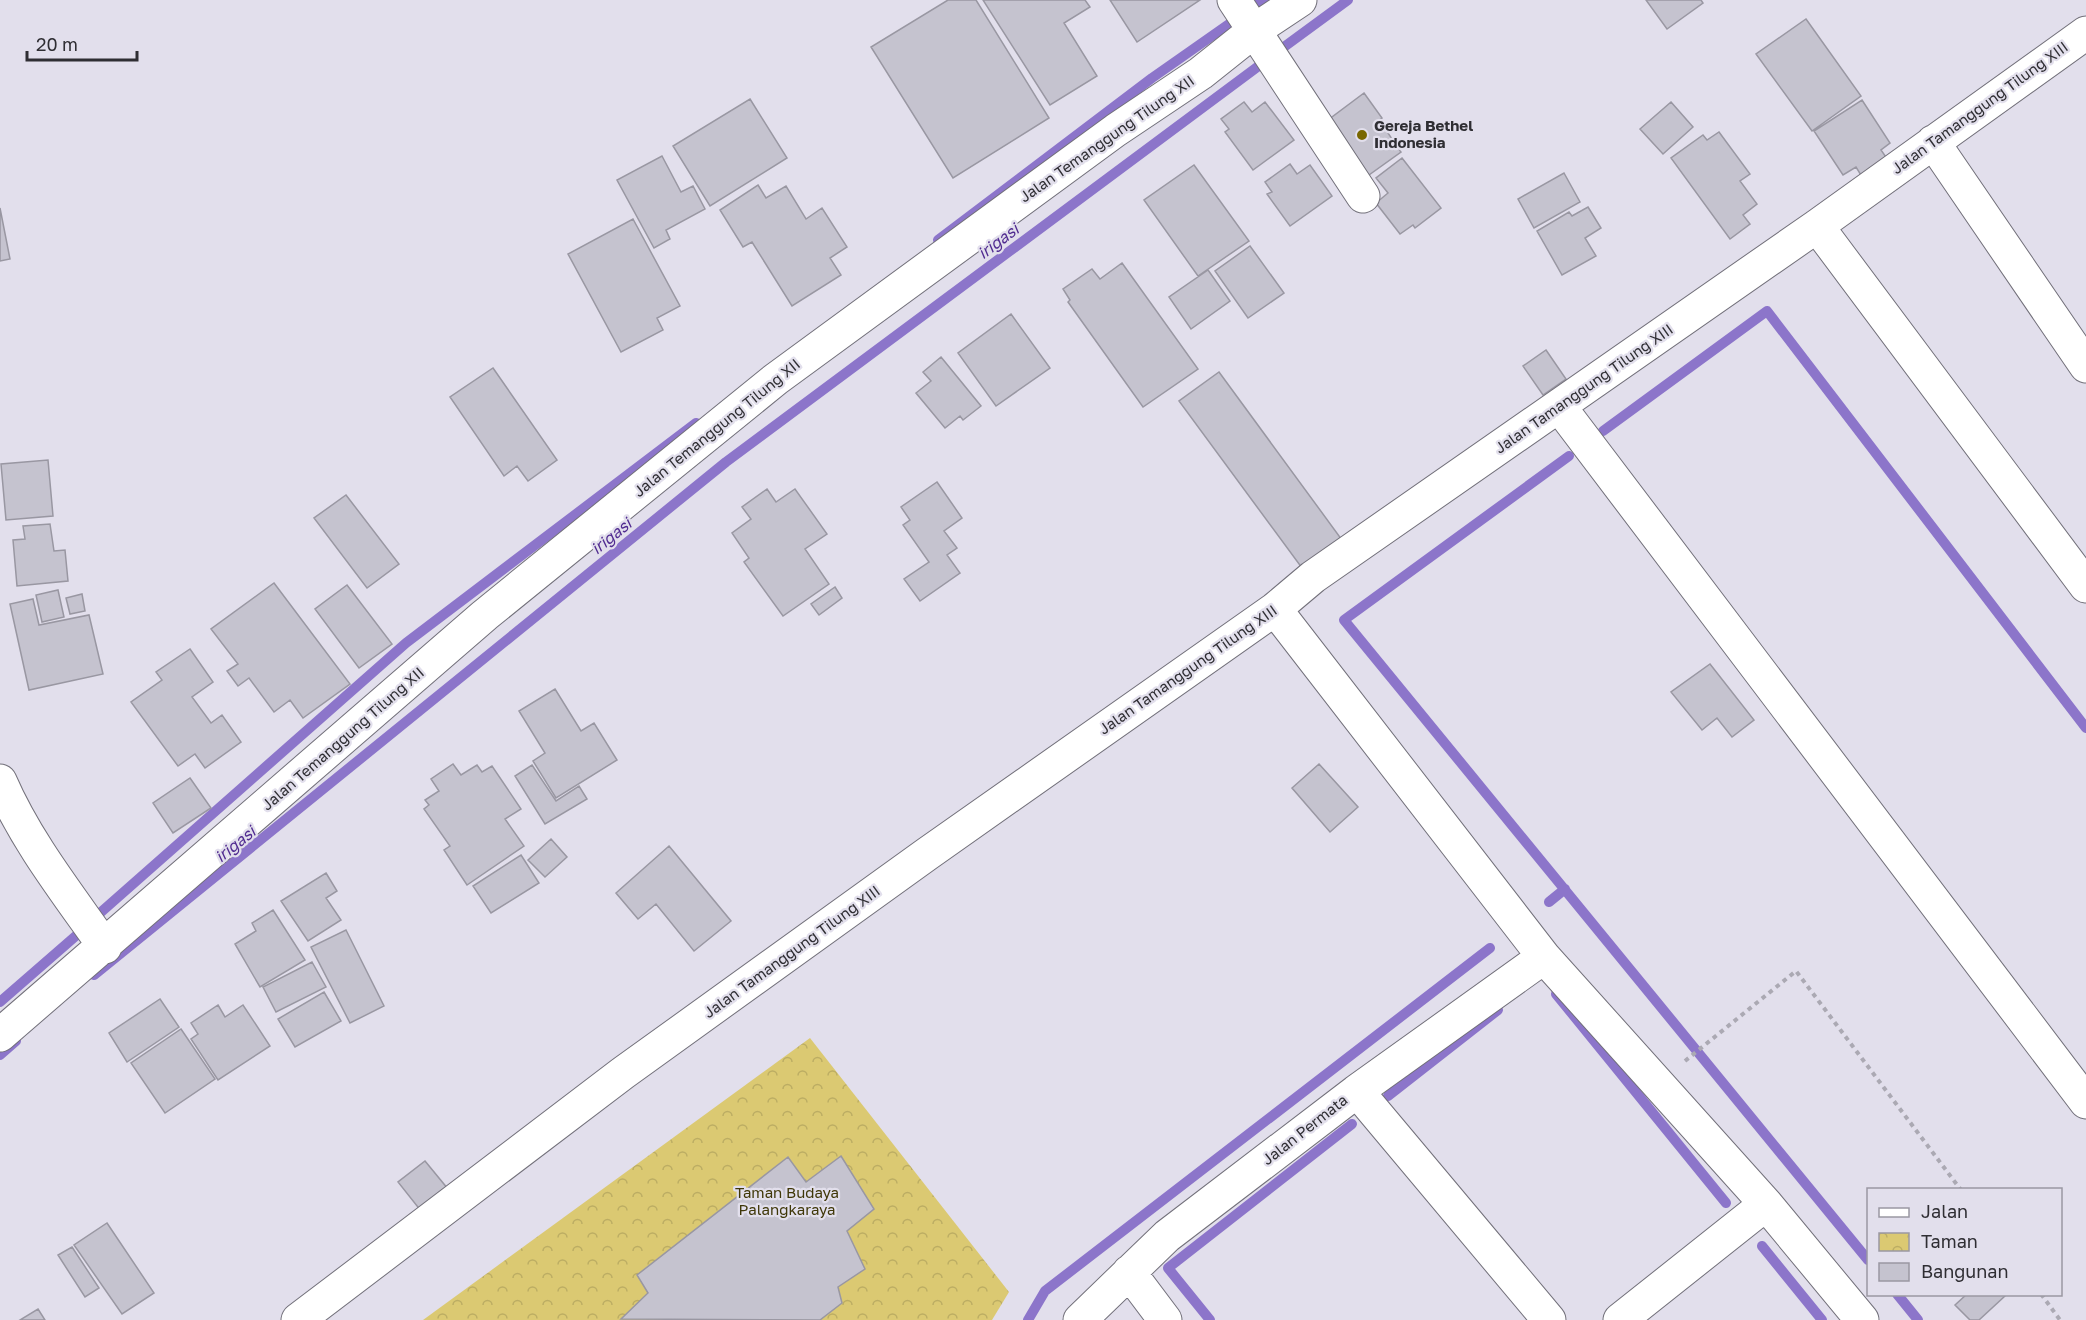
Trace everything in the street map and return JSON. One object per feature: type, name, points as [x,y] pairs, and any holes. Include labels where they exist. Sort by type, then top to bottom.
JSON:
[{"type":"street","points":[[1234,0],[1364,195]]},
{"type":"street","name":"Jalan Temanggung Tilung XII","points":[[0,1035],[485,615],[767,386],[1116,130],[1202,73],[1255,30],[1300,0]]},
{"type":"street","name":"Jalan Tamanggung Tilung XIII","points":[[298,1320],[623,1073],[927,854],[1275,609],[1312,577],[1817,226],[2086,33]]},
{"type":"street","points":[[1933,142],[2086,366]]},
{"type":"street","points":[[1817,226],[2086,586]]},
{"type":"street","points":[[1559,406],[2086,1102]]},
{"type":"street","points":[[1275,609],[1544,957],[1766,1204],[1862,1320]]},
{"type":"street","points":[[0,781],[11,807],[42,857],[105,946]]},
{"type":"street","name":"Jalan Permata","points":[[1080,1320],[1167,1236],[1357,1090],[1544,957]]},
{"type":"street","points":[[1357,1090],[1549,1320]]},
{"type":"street","points":[[1620,1320],[1766,1204]]},
{"type":"street","points":[[1129,1272],[1165,1320]]},
{"type":"path","points":[[1657,1083],[1796,971],[1959,1188]]},
{"type":"path","points":[[2042,1296],[2060,1320]]},
{"type":"green space","name":"Taman Budaya Palangkaraya","points":[[810,1038],[1009,1292],[992,1320],[423,1320]]},
{"type":"building","points":[[948,0],[976,0],[1049,118],[953,178],[871,47]]},
{"type":"building","points":[[983,0],[1085,0],[1090,7],[1064,23],[1097,76],[1050,105]]},
{"type":"building","points":[[1110,0],[1200,0],[1137,42]]},
{"type":"building","points":[[1646,0],[1701,0],[1703,3],[1667,29]]},
{"type":"building","points":[[1806,19],[1861,96],[1812,131],[1756,54]]},
{"type":"building","name":"Gereja Bethel Indonesia","points":[[1364,93],[1382,118],[1379,120],[1401,152],[1362,180],[1328,120]]},
{"type":"building","points":[[750,99],[787,158],[710,206],[673,146]]},
{"type":"building","points":[[1862,100],[1890,143],[1881,150],[1890,163],[1864,180],[1856,167],[1843,175],[1814,131]]},
{"type":"building","points":[[1244,102],[1252,112],[1265,102],[1294,140],[1253,170],[1225,132],[1229,129],[1221,119]]},
{"type":"building","points":[[1671,102],[1693,127],[1663,154],[1640,129]]},
{"type":"building","points":[[1719,132],[1750,174],[1740,181],[1757,204],[1743,215],[1750,224],[1730,239],[1671,158],[1703,135],[1707,140]]},
{"type":"building","points":[[662,156],[681,192],[693,186],[705,209],[666,230],[670,239],[654,248],[617,180]]},
{"type":"building","points":[[1402,158],[1441,208],[1415,228],[1413,225],[1400,234],[1376,203],[1388,193],[1376,178]]},
{"type":"building","points":[[1290,164],[1297,174],[1310,165],[1332,196],[1290,226],[1267,194],[1272,192],[1265,182]]},
{"type":"building","points":[[1194,165],[1249,241],[1198,276],[1144,200]]},
{"type":"building","points":[[1564,173],[1580,202],[1534,228],[1518,199]]},
{"type":"building","points":[[758,185],[766,198],[786,186],[806,219],[822,208],[847,247],[830,258],[841,275],[792,306],[752,242],[743,247],[720,210]]},
{"type":"building","points":[[1588,207],[1601,228],[1585,238],[1596,256],[1562,275],[1537,231],[1569,212],[1572,216]]},
{"type":"building","points":[[0,208],[10,259],[0,261]]},
{"type":"building","points":[[633,219],[680,306],[657,318],[663,330],[621,352],[568,254]]},
{"type":"building","points":[[1250,246],[1284,293],[1248,318],[1215,271]]},
{"type":"building","points":[[1122,263],[1198,369],[1143,407],[1068,302],[1070,300],[1063,289],[1092,269],[1100,279]]},
{"type":"building","points":[[1208,270],[1230,301],[1191,329],[1169,297]]},
{"type":"building","points":[[1011,314],[1050,368],[996,406],[958,353]]},
{"type":"building","points":[[1546,350],[1566,379],[1543,395],[1523,366]]},
{"type":"building","points":[[941,357],[981,406],[963,420],[960,416],[945,428],[916,393],[931,381],[923,372]]},
{"type":"building","points":[[493,368],[557,460],[528,481],[517,466],[504,476],[450,397]]},
{"type":"building","points":[[1219,372],[1342,540],[1302,568],[1179,401]]},
{"type":"building","points":[[48,460],[53,516],[6,520],[1,464]]},
{"type":"building","points":[[937,482],[962,518],[944,531],[957,548],[947,555],[960,573],[920,601],[904,579],[929,562],[903,525],[910,520],[901,507]]},
{"type":"building","points":[[767,489],[776,502],[795,489],[827,534],[805,549],[829,584],[783,616],[744,562],[749,558],[732,533],[751,519],[742,507]]},
{"type":"building","points":[[346,495],[399,564],[367,588],[314,518]]},
{"type":"building","points":[[50,524],[54,551],[65,550],[68,581],[17,586],[13,540],[25,539],[23,526]]},
{"type":"building","points":[[274,583],[350,684],[303,718],[290,700],[274,712],[249,678],[238,686],[227,671],[238,664],[211,629]]},
{"type":"building","points":[[347,585],[392,644],[359,668],[315,609]]},
{"type":"building","points":[[835,587],[842,598],[819,615],[811,604]]},
{"type":"building","points":[[58,590],[64,617],[42,622],[36,595]]},
{"type":"building","points":[[82,594],[85,611],[70,614],[66,598]]},
{"type":"building","points":[[33,599],[39,625],[89,615],[103,674],[29,690],[10,604]]},
{"type":"building","points":[[190,649],[213,682],[192,697],[211,723],[222,715],[241,742],[205,768],[195,754],[178,766],[131,702],[162,680],[156,672]]},
{"type":"building","points":[[1710,664],[1754,720],[1732,737],[1717,718],[1702,730],[1671,692]]},
{"type":"building","points":[[555,689],[581,731],[594,723],[617,760],[556,798],[533,761],[545,753],[519,711]]},
{"type":"building","points":[[453,764],[461,775],[477,765],[482,772],[492,766],[521,809],[505,819],[524,846],[467,885],[444,850],[450,846],[424,809],[429,805],[425,800],[439,791],[431,779]]},
{"type":"building","points":[[1319,764],[1358,807],[1330,832],[1292,788]]},
{"type":"building","points":[[532,765],[556,801],[579,786],[587,799],[545,824],[515,776]]},
{"type":"building","points":[[190,778],[211,808],[173,833],[153,803]]},
{"type":"building","points":[[551,839],[567,857],[545,877],[528,860]]},
{"type":"building","points":[[669,846],[731,921],[694,951],[656,904],[638,919],[616,893]]},
{"type":"building","points":[[521,855],[539,883],[491,913],[473,886]]},
{"type":"building","points":[[326,873],[337,891],[326,898],[341,920],[308,941],[281,901]]},
{"type":"building","points":[[273,910],[305,960],[260,987],[235,944],[256,931],[252,923]]},
{"type":"building","points":[[346,930],[384,1006],[350,1023],[311,947]]},
{"type":"building","points":[[312,962],[326,987],[276,1012],[263,987]]},
{"type":"building","points":[[324,992],[341,1021],[295,1047],[278,1019]]},
{"type":"building","points":[[160,999],[179,1027],[127,1062],[109,1033]]},
{"type":"building","points":[[218,1005],[225,1017],[243,1005],[270,1046],[218,1080],[191,1039],[198,1034],[191,1023]]},
{"type":"building","points":[[181,1029],[215,1079],[165,1113],[131,1063]]},
{"type":"building","points":[[841,1156],[874,1209],[847,1231],[865,1269],[838,1287],[842,1303],[820,1320],[621,1319],[648,1293],[637,1275],[788,1157],[806,1182]]},
{"type":"building","points":[[425,1161],[448,1189],[421,1211],[398,1182]]},
{"type":"building","points":[[107,1223],[154,1293],[122,1314],[74,1245]]},
{"type":"building","points":[[72,1247],[99,1288],[85,1297],[58,1255]]},
{"type":"building","points":[[1965,1296],[2005,1296],[1979,1320],[1970,1320],[1955,1305]]},
{"type":"building","points":[[38,1309],[45,1320],[20,1320]]},
{"type":"waterway","points":[[1247,12],[1264,0]]},
{"type":"waterway","points":[[1273,55],[1348,0]]},
{"type":"waterway","name":"irigasi","points":[[938,240],[1152,78],[1229,24]]},
{"type":"waterway","name":"irigasi","points":[[94,975],[726,462],[1260,65]]},
{"type":"waterway","points":[[1603,431],[1767,311],[2086,728]]},
{"type":"waterway","name":"irigasi","points":[[100,913],[406,643],[696,423]]},
{"type":"waterway","points":[[1569,456],[1344,620],[1867,1259]]},
{"type":"waterway","points":[[1549,902],[1565,889]]},
{"type":"waterway","name":"irigasi","points":[[0,1002],[78,934]]},
{"type":"waterway","points":[[1028,1320],[1045,1291],[1490,948]]},
{"type":"waterway","points":[[1556,994],[1726,1203]]},
{"type":"waterway","points":[[1388,1096],[1498,1010]]},
{"type":"waterway","name":"irigasi","points":[[0,1055],[16,1041]]},
{"type":"waterway","points":[[1210,1320],[1168,1268],[1352,1124]]},
{"type":"waterway","points":[[1762,1246],[1822,1320]]},
{"type":"waterway","points":[[1899,1296],[1918,1320]]},
{"type":"place","name":"Gereja Bethel Indonesia","points":[[1362,135]]}]
